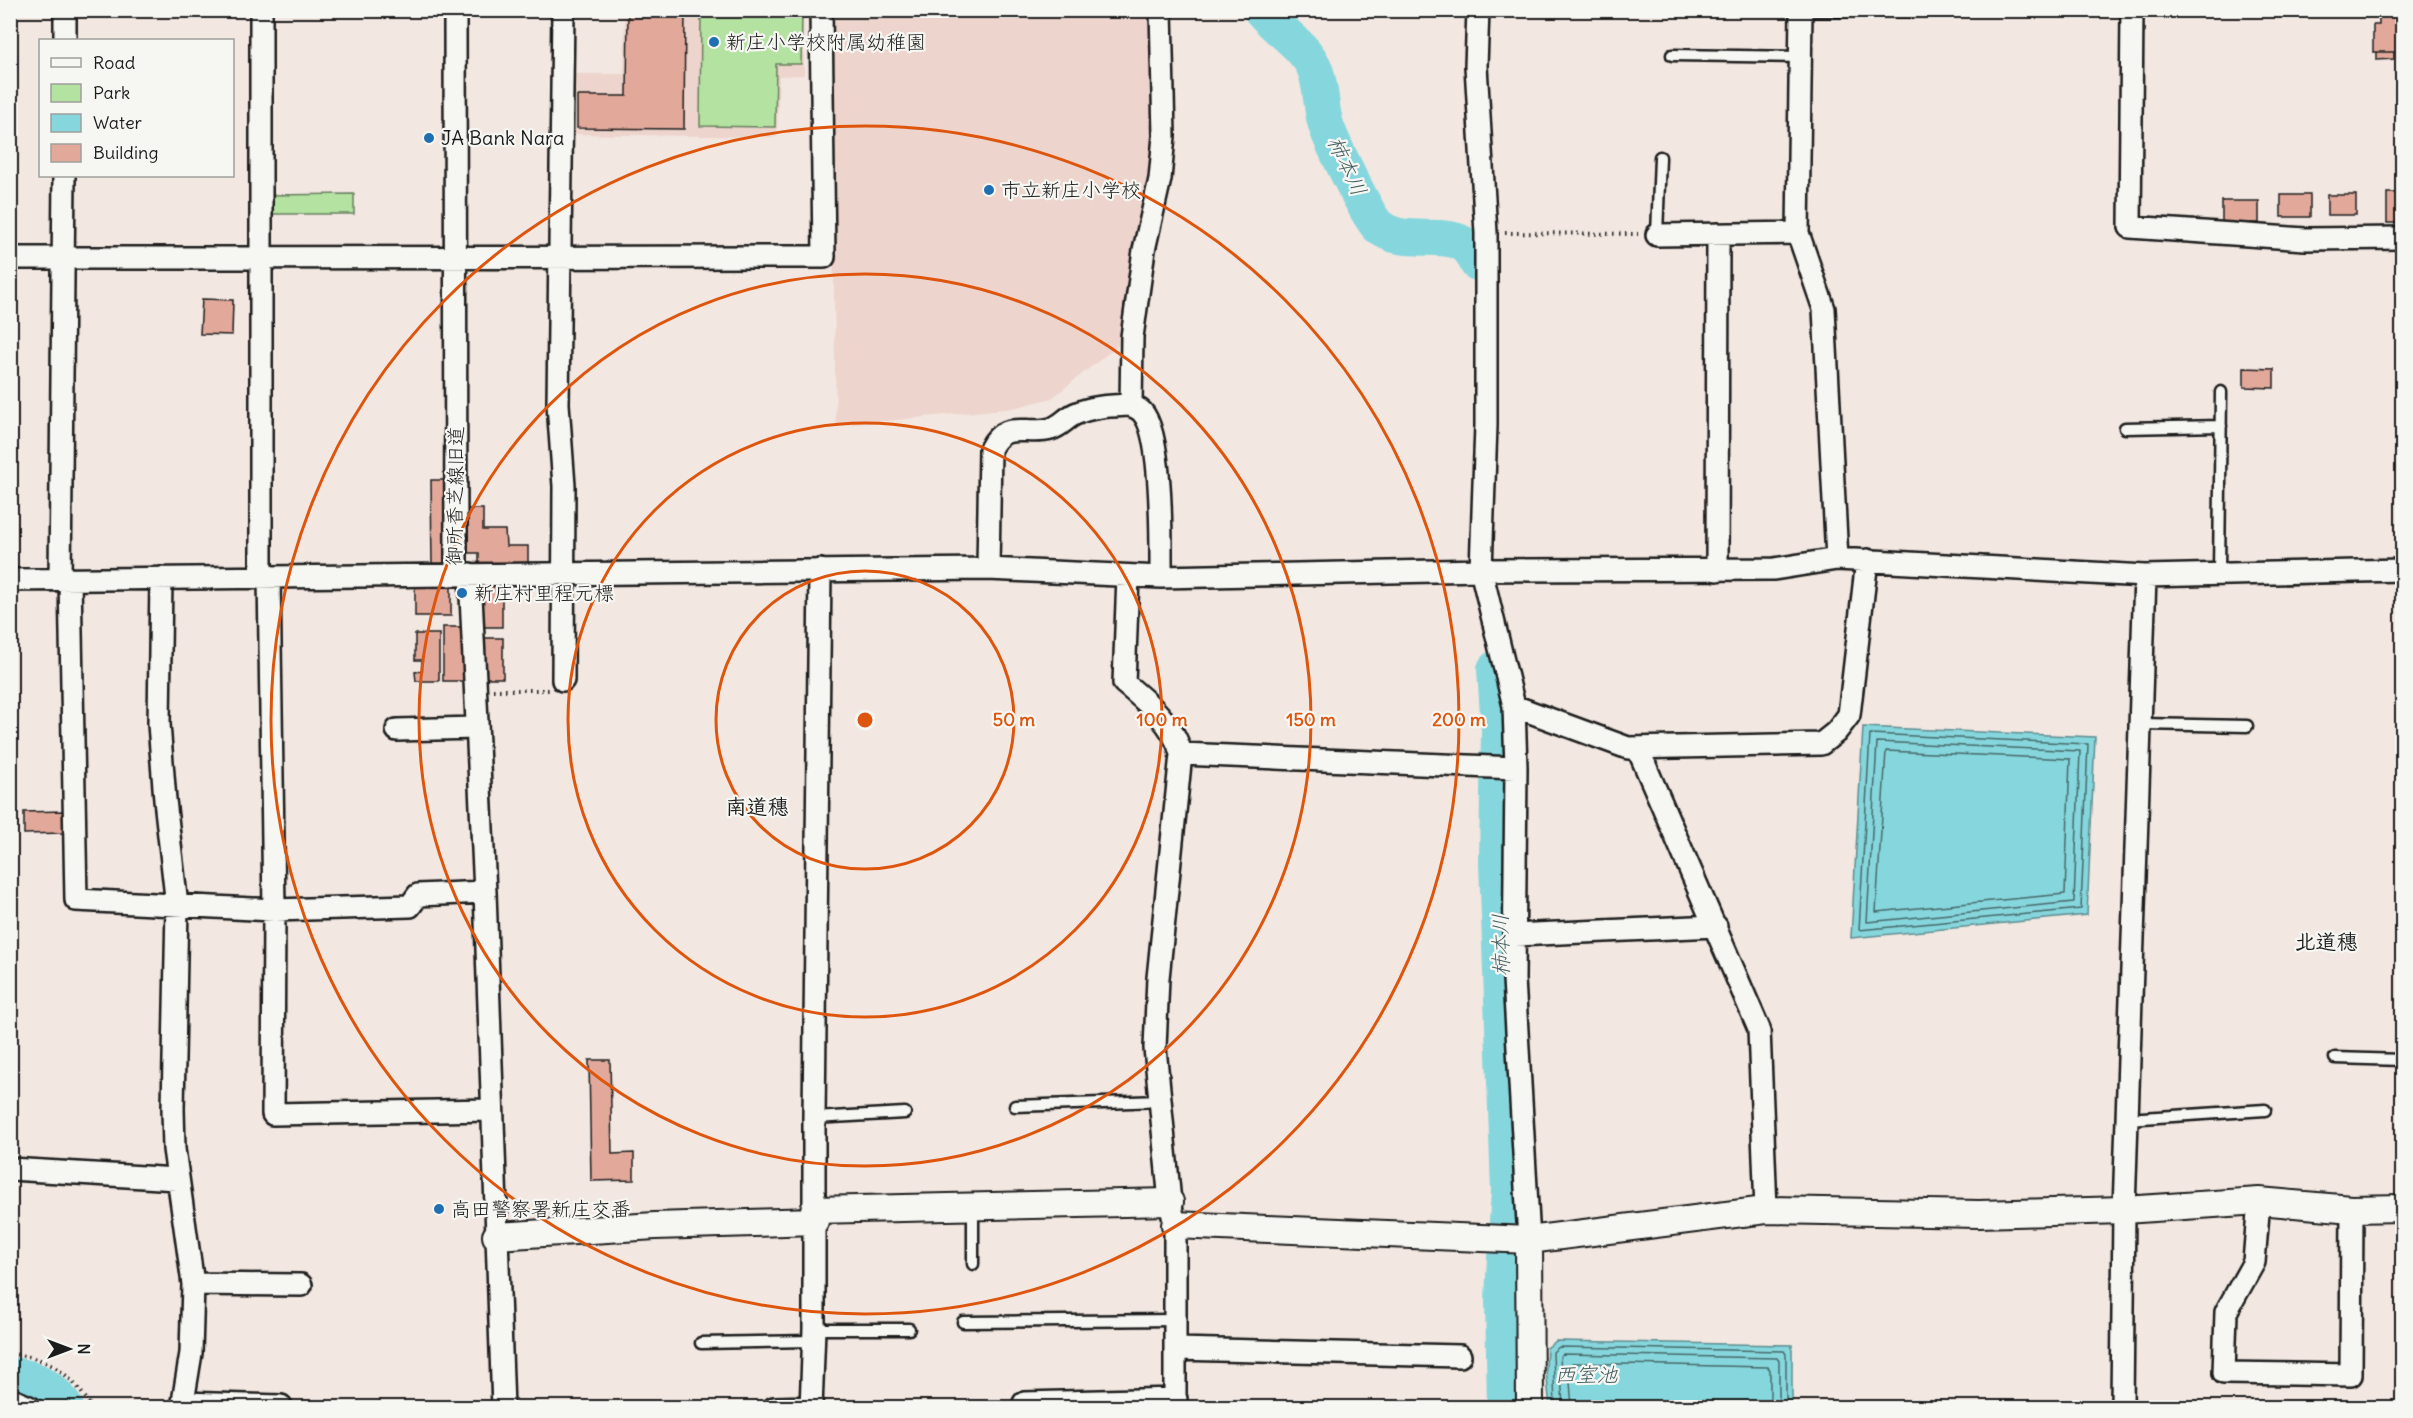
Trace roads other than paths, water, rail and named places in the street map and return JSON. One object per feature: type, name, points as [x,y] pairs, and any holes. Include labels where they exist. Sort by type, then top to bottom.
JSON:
[{"type":"street","points":[[65,10],[65,39]]},
{"type":"street","points":[[261,10],[265,575],[274,910],[273,1114],[491,1110]]},
{"type":"street","name":"御所香芝線旧道","points":[[10,580],[463,574],[456,257],[455,10]]},
{"type":"street","points":[[563,10],[558,404],[564,486],[563,680]]},
{"type":"street","points":[[10,258],[824,257],[821,10]]},
{"type":"street","points":[[1131,405],[1132,337],[1144,250],[1160,179],[1164,136],[1161,10]]},
{"type":"street","points":[[1478,10],[1476,66],[1486,233],[1486,424],[1481,570],[1514,706],[1504,767],[1529,1240],[1530,1407]]},
{"type":"street","points":[[2132,10],[2130,227],[2305,239],[2403,238]]},
{"type":"street","points":[[1801,11],[1798,233],[1824,309],[1837,559]]},
{"type":"street","points":[[64,177],[65,579],[76,900],[274,910],[410,906],[418,895],[485,892]]},
{"type":"street","points":[[1657,235],[1798,233]]},
{"type":"street","points":[[1717,570],[1718,234]]},
{"type":"street","points":[[988,569],[990,449],[996,437],[1008,430],[1050,429],[1088,408],[1131,405],[1142,411],[1149,422],[1157,465],[1161,578]]},
{"type":"street","points":[[502,1407],[485,892],[474,690],[463,574],[988,569],[1161,578],[1481,570],[1774,569],[1837,559],[2145,576],[2403,570]]},
{"type":"street","points":[[1514,706],[1628,748],[1821,744],[1836,732],[1849,715],[1867,560]]},
{"type":"street","points":[[774,1407],[811,1407],[814,1335],[820,570]]},
{"type":"street","points":[[1024,1403],[1175,1403],[1176,1320],[1172,1214],[1155,1048],[1158,978],[1180,754],[1179,744],[1168,726],[1124,683],[1128,576]]},
{"type":"street","points":[[2122,1407],[2124,1210],[2145,576]]},
{"type":"street","points":[[161,578],[159,724],[177,906],[172,1109],[177,1179],[193,1284],[191,1353],[182,1405],[281,1406]]},
{"type":"street","points":[[397,729],[476,728]]},
{"type":"street","points":[[1638,749],[1759,1029],[1766,1210]]},
{"type":"street","points":[[1180,754],[1504,767]]},
{"type":"street","points":[[1514,935],[1716,926]]},
{"type":"street","points":[[10,1169],[177,1179]]},
{"type":"street","points":[[496,1236],[974,1207],[1172,1214],[1529,1240],[1766,1210],[1979,1214],[2124,1210],[2259,1201],[2352,1209],[2403,1208]]},
{"type":"street","points":[[2259,1201],[2254,1262],[2226,1312],[2224,1373],[2351,1376],[2352,1209]]},
{"type":"street","points":[[193,1284],[301,1285]]},
{"type":"street","points":[[1176,1349],[1460,1356]]},
{"type":"street","points":[[10,1399],[32,1407]]},
{"type":"lane","points":[[1801,11],[1930,11]]},
{"type":"lane","points":[[1672,55],[1802,57]]},
{"type":"lane","points":[[1657,235],[1660,157]]},
{"type":"lane","points":[[2219,574],[2221,392]]},
{"type":"lane","points":[[2126,428],[2222,426]]},
{"type":"lane","points":[[2140,724],[2247,726]]},
{"type":"lane","points":[[2335,1058],[2403,1060]]},
{"type":"lane","points":[[1015,1106],[1161,1101]]},
{"type":"lane","points":[[2127,1119],[2265,1110]]},
{"type":"lane","points":[[814,1118],[905,1113]]},
{"type":"lane","points":[[973,1264],[974,1207]]},
{"type":"lane","points":[[963,1323],[1176,1320]]},
{"type":"lane","points":[[701,1343],[909,1329]]},
{"type":"water","points":[[1863,727],[2095,737],[2087,915],[1851,938]]},
{"type":"water","name":"西室池","points":[[1556,1341],[1792,1345],[1792,1407],[1550,1407],[1546,1370],[1547,1348]]},
{"type":"waterway","name":"柿本川","points":[[1261,10],[1297,44],[1314,67],[1329,134],[1358,194],[1378,226],[1404,237],[1447,239],[1460,242],[1470,250],[1477,263]]},
{"type":"waterway","name":"柿本川","points":[[1495,669],[1499,730],[1497,862],[1509,1191],[1507,1221]]},
{"type":"waterway","name":"柿本川","points":[[1505,1257],[1503,1299],[1505,1408]]},
{"type":"waterway","points":[[10,1375],[28,1378],[49,1388],[66,1408]]},
{"type":"place","name":"新庄小学校附属幼稚園","points":[[714,42]]},
{"type":"place","name":"JA Bank Nara","points":[[429,138]]},
{"type":"place","name":"市立新庄小学校","points":[[989,190]]},
{"type":"place","name":"新庄村里程元標","points":[[462,593]]},
{"type":"place","name":"高田警察署新庄交番","points":[[439,1209]]},
{"type":"district","name":"南道穗","points":[[757,807]]},
{"type":"district","name":"北道穗","points":[[2326,942]]}]
